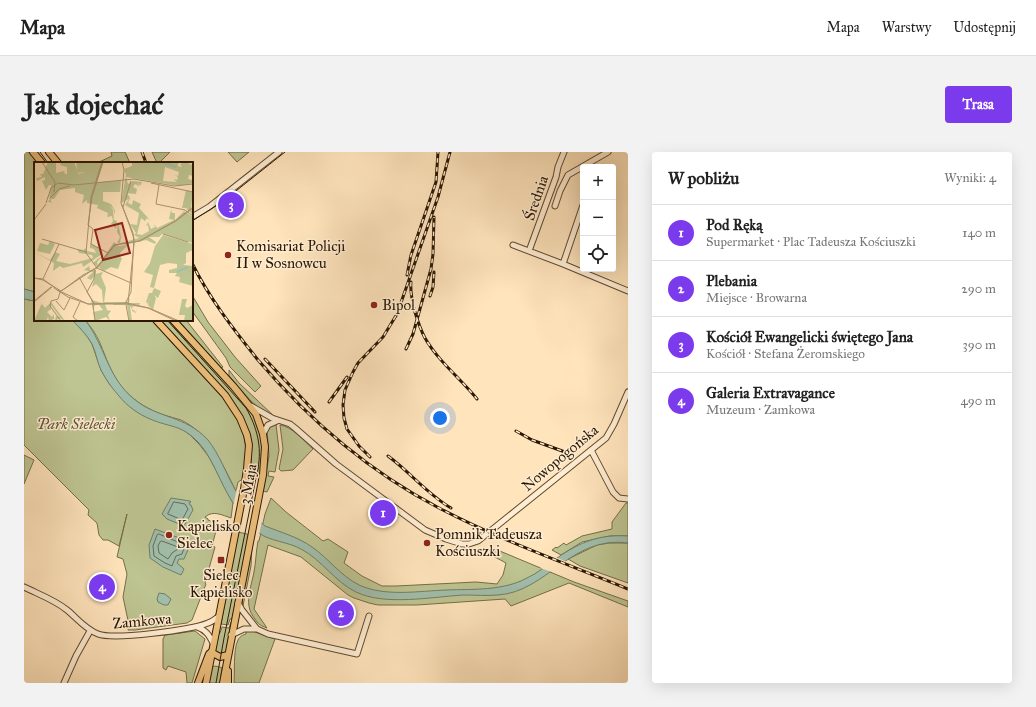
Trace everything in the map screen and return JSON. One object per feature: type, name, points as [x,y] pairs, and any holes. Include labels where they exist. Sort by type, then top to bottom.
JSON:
[{"type":"main road","points":[[33,152],[41,162]]},
{"type":"main road","points":[[49,152],[57,162]]},
{"type":"main road","name":"3 Maja","points":[[157,321],[225,395],[240,418],[247,435],[249,445],[248,468],[206,683]]},
{"type":"main road","name":"3 Maja","points":[[174,321],[250,405],[256,414],[264,434],[265,465],[223,683]]},
{"type":"main road","points":[[198,683],[213,643]]},
{"type":"main road","points":[[211,652],[220,657],[228,652]]},
{"type":"main road","points":[[228,652],[228,683]]},
{"type":"street","points":[[193,216],[209,207],[279,152]]},
{"type":"street","name":"Średnia","points":[[529,251],[564,152]]},
{"type":"street","points":[[593,164],[608,152]]},
{"type":"street","points":[[555,206],[568,175],[580,168]]},
{"type":"street","points":[[564,264],[580,214]]},
{"type":"street","points":[[513,245],[564,264],[628,291]]},
{"type":"street","name":"Nowopogońska","points":[[277,421],[287,423],[295,428],[336,464],[425,530],[451,541],[469,544],[478,541],[606,438],[628,392]]},
{"type":"street","points":[[250,405],[277,421]]},
{"type":"street","points":[[264,434],[268,425],[277,421]]},
{"type":"street","points":[[591,450],[613,492],[619,498],[628,499]]},
{"type":"street","name":"Zamkowa","points":[[24,586],[66,610],[81,625],[90,631],[110,637],[148,634],[197,627],[210,623],[218,617]]},
{"type":"street","points":[[238,603],[257,629]]},
{"type":"street","points":[[232,635],[244,629],[257,629],[268,634],[357,654],[369,616]]},
{"type":"street","points":[[197,627],[207,633],[213,643]]},
{"type":"street","points":[[64,683],[76,656],[90,631]]},
{"type":"green space","points":[[24,152],[30,152],[37,162],[34,162],[34,292],[24,289]]},
{"type":"green space","points":[[111,152],[125,152],[130,162],[99,162],[112,156]]},
{"type":"green space","points":[[152,152],[170,152],[160,162],[157,162]]},
{"type":"green space","points":[[228,152],[249,152],[237,162]]},
{"type":"green space","points":[[193,297],[208,322],[235,357],[261,386],[255,392],[230,367],[226,358],[193,312]]},
{"type":"green space","name":"Park Sielecki","points":[[24,299],[34,301],[34,321],[73,321],[85,333],[92,344],[101,370],[110,385],[172,425],[181,428],[199,444],[209,457],[233,503],[231,518],[214,513],[205,517],[208,520],[218,523],[212,546],[215,547],[205,583],[206,584],[192,620],[187,623],[128,630],[129,625],[123,597],[127,574],[123,559],[117,557],[127,514],[119,546],[108,540],[103,540],[99,535],[97,523],[88,515],[89,510],[24,445]]},
{"type":"green space","name":"Park Sielecki","points":[[86,321],[154,321],[221,396],[228,404],[239,422],[246,447],[243,479],[238,482],[236,491],[220,460],[200,433],[181,420],[153,411],[134,399],[120,386],[113,374],[97,337]]},
{"type":"green space","points":[[161,321],[171,321],[244,401],[255,417],[260,430],[263,452],[261,475],[257,475],[259,466],[255,465],[253,474],[250,473],[252,456],[247,427],[234,403]]},
{"type":"green space","points":[[179,321],[187,321],[223,367],[221,368]]},
{"type":"green space","points":[[229,370],[239,383],[275,417],[260,409],[251,401],[229,376]]},
{"type":"green space","points":[[276,424],[279,450],[275,472],[269,471],[268,476],[274,477],[267,492],[263,491],[269,456],[267,431],[270,426]]},
{"type":"green space","points":[[280,425],[294,431],[313,449],[293,470],[281,471],[279,469],[283,449]]},
{"type":"green space","points":[[24,455],[34,460],[24,484]]},
{"type":"green space","points":[[271,498],[286,512],[323,541],[328,539],[348,552],[344,563],[362,576],[382,586],[476,582],[497,584],[503,575],[506,563],[493,556],[495,549],[574,582],[628,601],[628,607],[569,583],[511,606],[505,599],[417,605],[378,605],[348,595],[301,557],[268,545],[254,609],[267,628],[260,625],[251,614],[249,608],[249,596],[255,568],[258,541]]},
{"type":"green space","points":[[626,503],[628,503],[628,536],[610,536],[582,542],[561,555],[552,550],[564,543],[566,545],[582,536],[612,529],[612,522]]},
{"type":"green space","points":[[238,532],[249,536],[232,619],[230,619],[228,625],[221,624]]},
{"type":"green space","points":[[609,543],[628,543],[628,583],[580,566],[568,559],[597,545]]},
{"type":"green space","points":[[252,545],[251,566],[243,606],[242,600]]},
{"type":"green space","points":[[231,622],[226,651],[222,654],[215,651],[218,633],[220,633],[222,627],[229,628]]},
{"type":"green space","points":[[195,631],[205,639],[192,683],[187,683],[186,672],[168,666],[166,670],[163,668],[163,639],[165,635]]},
{"type":"green space","points":[[246,631],[252,631],[275,639],[259,683],[234,683],[236,644],[243,635],[246,634]]},
{"type":"green space","points":[[215,666],[222,668],[220,683],[209,683],[212,667]]},
{"type":"water","points":[[24,289],[34,292],[34,301],[24,299]]},
{"type":"water","points":[[73,321],[86,321],[92,330],[118,381],[134,399],[152,410],[181,421],[199,432],[208,440],[239,496],[249,510],[265,526],[307,543],[346,577],[369,589],[402,592],[498,587],[518,582],[531,576],[582,543],[608,536],[628,536],[628,543],[608,543],[591,547],[575,555],[531,584],[515,592],[498,595],[463,595],[394,600],[380,599],[356,592],[348,588],[316,559],[301,549],[263,536],[255,530],[232,501],[204,449],[193,437],[181,429],[157,422],[141,415],[122,400],[103,374],[98,364],[93,347],[83,331]]},
{"type":"water","points":[[171,498],[191,502],[189,503],[193,510],[184,526],[167,519],[162,514]]},
{"type":"water","points":[[155,529],[193,543],[190,545],[184,559],[179,559],[177,563],[184,569],[181,575],[163,567],[150,558],[149,545]]},
{"type":"water","points":[[159,593],[165,594],[171,599],[168,605],[158,602],[157,599]]},
{"type":"pier","points":[[237,488],[250,508],[262,521],[259,535],[233,507]]},
{"type":"pier","points":[[555,557],[567,562],[552,572],[540,568]]},
{"type":"tram line","points":[[40,152],[47,162]]},
{"type":"tram line","points":[[193,220],[222,202],[285,152]]},
{"type":"tram line","points":[[168,321],[246,408],[258,437],[258,468],[216,683]]},
{"type":"railway","points":[[142,152],[146,162]]},
{"type":"railway","points":[[407,275],[411,255],[436,182],[438,152]]},
{"type":"railway","points":[[370,457],[359,446],[347,429],[343,405],[345,390],[358,363],[383,337],[397,314],[438,197],[450,152]]},
{"type":"railway","points":[[406,349],[413,334],[431,269],[434,217]]},
{"type":"railway","points":[[193,265],[214,301],[258,360],[319,424],[365,461],[414,494],[462,520],[509,541],[628,589]]},
{"type":"railway","points":[[430,296],[433,287],[434,272]]},
{"type":"railway","points":[[411,282],[414,309],[425,338],[436,354],[477,399]]},
{"type":"railway","points":[[265,359],[315,412]]},
{"type":"railway","points":[[329,402],[347,377]]},
{"type":"railway","points":[[516,431],[532,440],[565,452]]},
{"type":"railway","points":[[388,456],[426,490],[451,508]]},
{"type":"place","name":"Kościół Ewangelicki świętego Jana","points":[[231,205]]},
{"type":"place","name":"Komisariat Policji II w Sosnowcu","points":[[228,255]]},
{"type":"place","name":"Bipol","points":[[374,305]]},
{"type":"place","name":"Pod Ręką","points":[[383,513]]},
{"type":"place","name":"Kąpielisko Sielec","points":[[169,535]]},
{"type":"place","name":"Pomnik Tadeusza Kościuszki","points":[[427,543]]},
{"type":"place","name":"Sielec Kąpielisko","points":[[221,560]]},
{"type":"place","name":"Galeria Extravagance","points":[[102,587]]},
{"type":"place","name":"Plebania","points":[[341,613]]}]
